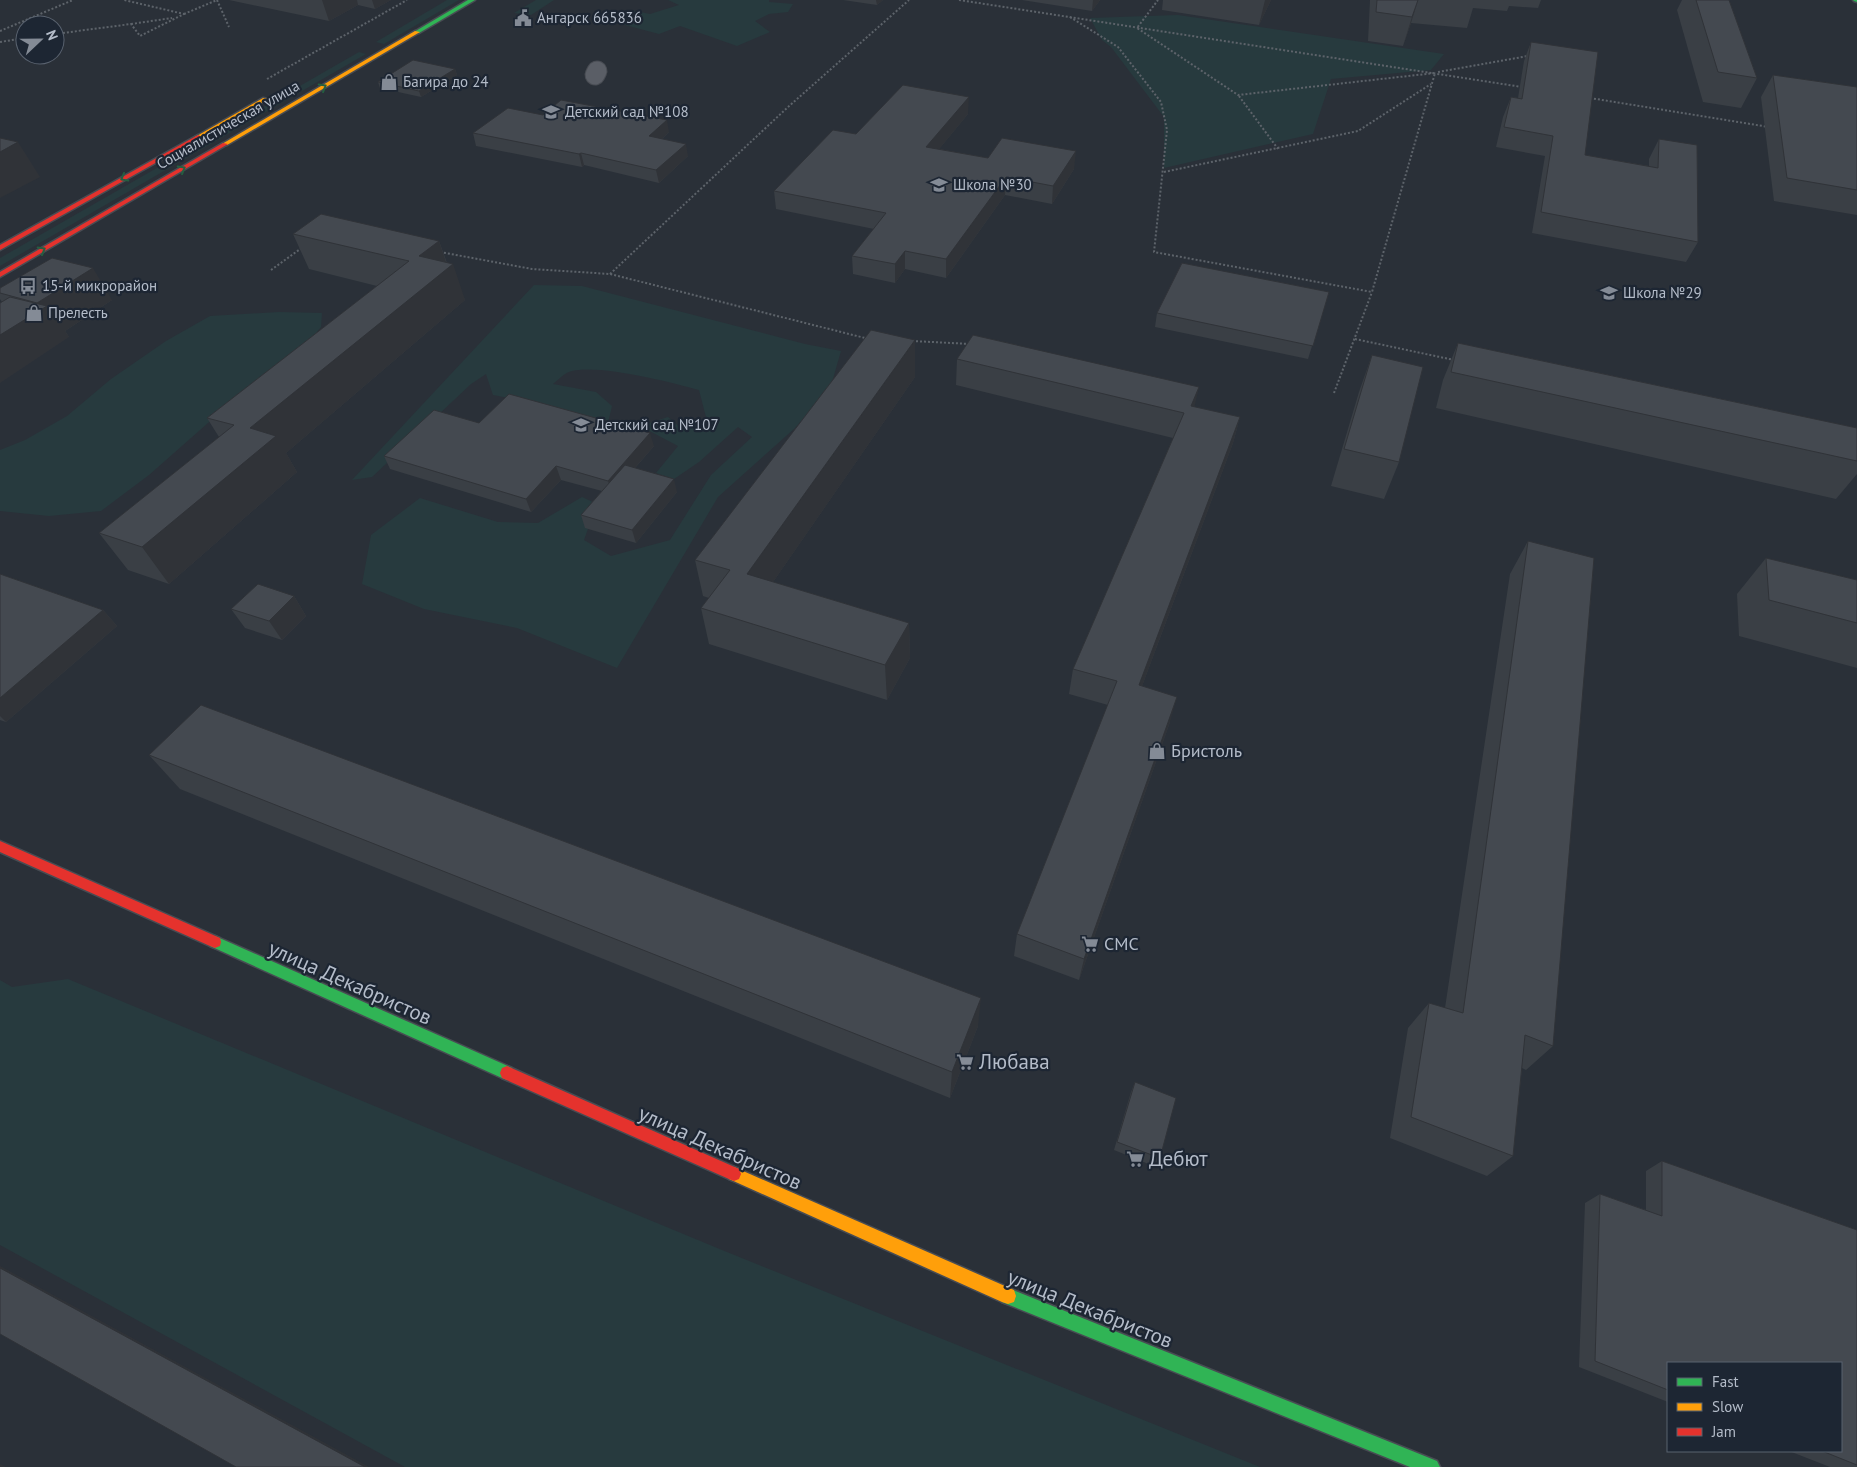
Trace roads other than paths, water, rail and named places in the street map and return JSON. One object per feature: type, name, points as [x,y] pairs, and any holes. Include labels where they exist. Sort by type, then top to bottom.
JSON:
[{"type":"street","name":"Социалистическая улица","points":[[0,275],[472,0]]},
{"type":"street","name":"Социалистическая улица","points":[[0,248],[275,93]]},
{"type":"street","name":"улица Декабристов","points":[[0,846],[1018,1301],[1431,1467]]},
{"type":"place","name":"Ангарск 665836","points":[[523,18]]},
{"type":"place","name":"Багира до 24","points":[[389,82]]},
{"type":"place","name":"Детский сад №108","points":[[551,112]]},
{"type":"place","name":"Школа №30","points":[[939,185]]},
{"type":"place","name":"15-й микрорайон","points":[[28,286]]},
{"type":"place","name":"Школа №29","points":[[1609,293]]},
{"type":"place","name":"Прелесть","points":[[34,313]]},
{"type":"place","name":"Детский сад №107","points":[[581,425]]},
{"type":"place","name":"Бристоль","points":[[1157,751]]},
{"type":"place","name":"СМС","points":[[1090,944]]},
{"type":"place","name":"Любава","points":[[965,1062]]},
{"type":"place","name":"Дебют","points":[[1135,1159]]}]
